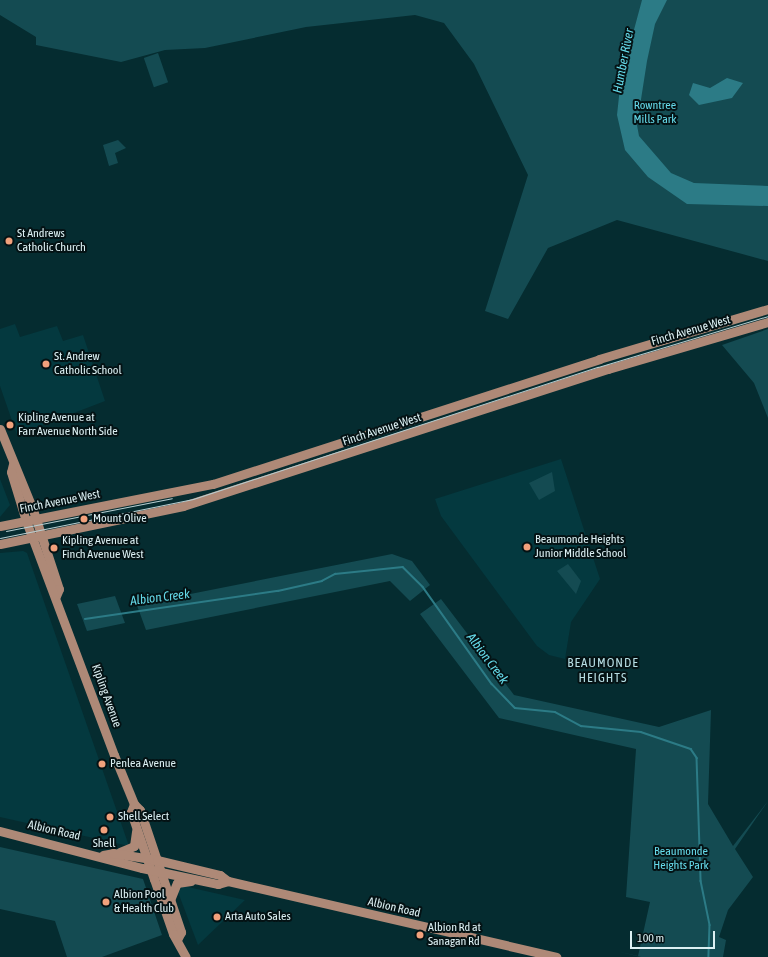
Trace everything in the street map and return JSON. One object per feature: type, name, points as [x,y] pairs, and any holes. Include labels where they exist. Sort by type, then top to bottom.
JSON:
[{"type":"main road","name":"Finch Avenue West","points":[[0,526],[213,484],[599,359],[768,309]]},
{"type":"main road","name":"Finch Avenue West","points":[[0,544],[37,538],[183,506],[638,359],[768,322]]},
{"type":"main road","name":"Kipling Avenue","points":[[0,429],[13,464],[19,469],[36,520],[37,538],[51,591],[56,596],[134,804],[140,810],[181,932],[178,938]]},
{"type":"main road","name":"Kipling Avenue","points":[[13,464],[11,472],[26,521],[37,538]]},
{"type":"main road","name":"Kipling Avenue","points":[[134,804],[131,812],[150,870],[173,934],[178,938],[186,957]]},
{"type":"main road","points":[[113,853],[134,846],[136,827]]},
{"type":"main road","name":"Albion Road","points":[[0,831],[102,855],[110,860],[195,880],[218,884],[228,881]]},
{"type":"main road","name":"Albion Road","points":[[102,855],[113,853],[157,860],[220,875],[228,881],[556,957]]},
{"type":"main road","points":[[170,900],[177,884],[195,880]]},
{"type":"shaded area","points":[[642,0],[667,0],[655,24],[647,61],[637,125],[639,136],[671,173],[694,183],[768,186],[768,206],[687,204],[648,177],[625,150],[617,115],[621,78]]},
{"type":"shaded area","points":[[727,78],[743,83],[732,98],[699,105],[689,95],[693,83],[710,88]]},
{"type":"shaded area","name":"St. Andrew Catholic School","points":[[15,324],[20,337],[57,326],[63,341],[83,335],[105,401],[17,435],[0,386],[0,329]]},
{"type":"shaded area","name":"Beaumonde Heights Junior Middle School","points":[[561,459],[600,579],[571,622],[565,659],[549,655],[537,646],[441,516],[435,499]]},
{"type":"shaded area","points":[[0,479],[10,505],[0,517]]},
{"type":"shaded area","points":[[23,551],[27,553],[129,846],[0,817],[0,553]]},
{"type":"shaded area","points":[[182,887],[188,887],[245,900],[198,945],[178,892]]},
{"type":"green space","name":"Rowntree Mills Park","points":[[0,0],[768,0],[768,261],[617,220],[548,248],[508,319],[485,311],[528,175],[474,64],[444,23],[415,15],[306,27],[205,48],[165,50],[121,62],[36,45],[36,37],[0,15]]},
{"type":"green space","points":[[158,53],[168,82],[154,87],[144,58]]},
{"type":"green space","points":[[118,140],[126,148],[115,153],[118,163],[109,166],[103,145]]},
{"type":"green space","points":[[768,329],[768,418],[754,383],[722,345]]},
{"type":"green space","points":[[552,472],[555,491],[539,500],[529,483]]},
{"type":"green space","points":[[392,554],[412,561],[430,585],[410,601],[390,581],[146,630],[135,600],[150,602]]},
{"type":"green space","points":[[568,564],[581,581],[576,594],[557,571]]},
{"type":"green space","points":[[115,596],[125,623],[87,631],[77,604]]},
{"type":"green space","name":"Beaumonde Heights Park","points":[[441,599],[514,695],[659,727],[711,710],[708,804],[733,846],[768,801],[735,849],[753,877],[728,910],[719,937],[726,940],[723,957],[641,957],[616,951],[638,956],[650,902],[626,897],[636,749],[499,718],[420,614]]},
{"type":"green space","points":[[0,847],[143,879],[162,935],[102,957],[67,957],[55,921],[0,909]]},
{"type":"waterway","name":"Albion Creek","points":[[85,619],[278,591],[322,581],[335,574],[403,567],[423,587],[492,684],[515,708],[555,712],[581,726],[641,732],[691,749],[697,758],[701,881],[710,925],[709,957]]},
{"type":"tram line","points":[[0,538],[193,499],[598,367],[768,316]]},
{"type":"tram line","points":[[6,531],[172,498]]},
{"type":"place","name":"St Andrews Catholic Church","points":[[9,241]]},
{"type":"place","name":"St. Andrew Catholic School","points":[[46,364]]},
{"type":"place","name":"Kipling Avenue at Farr Avenue North Side","points":[[10,425]]},
{"type":"place","name":"Mount Olive","points":[[84,519]]},
{"type":"place","name":"Beaumonde Heights Junior Middle School","points":[[527,547]]},
{"type":"place","name":"Kipling Avenue at Finch Avenue West","points":[[54,548]]},
{"type":"place","name":"Penlea Avenue","points":[[102,764]]},
{"type":"place","name":"Shell Select","points":[[110,817]]},
{"type":"place","name":"Shell","points":[[104,830]]},
{"type":"place","name":"Albion Pool & Health Club","points":[[106,902]]},
{"type":"place","name":"Arta Auto Sales","points":[[217,917]]},
{"type":"place","name":"Albion Rd at Sanagan Rd","points":[[420,935]]},
{"type":"district","name":"BEAUMONDE HEIGHTS","points":[[603,672]]},
{"type":"water label","name":"Humber River","points":[[624,61]]}]
